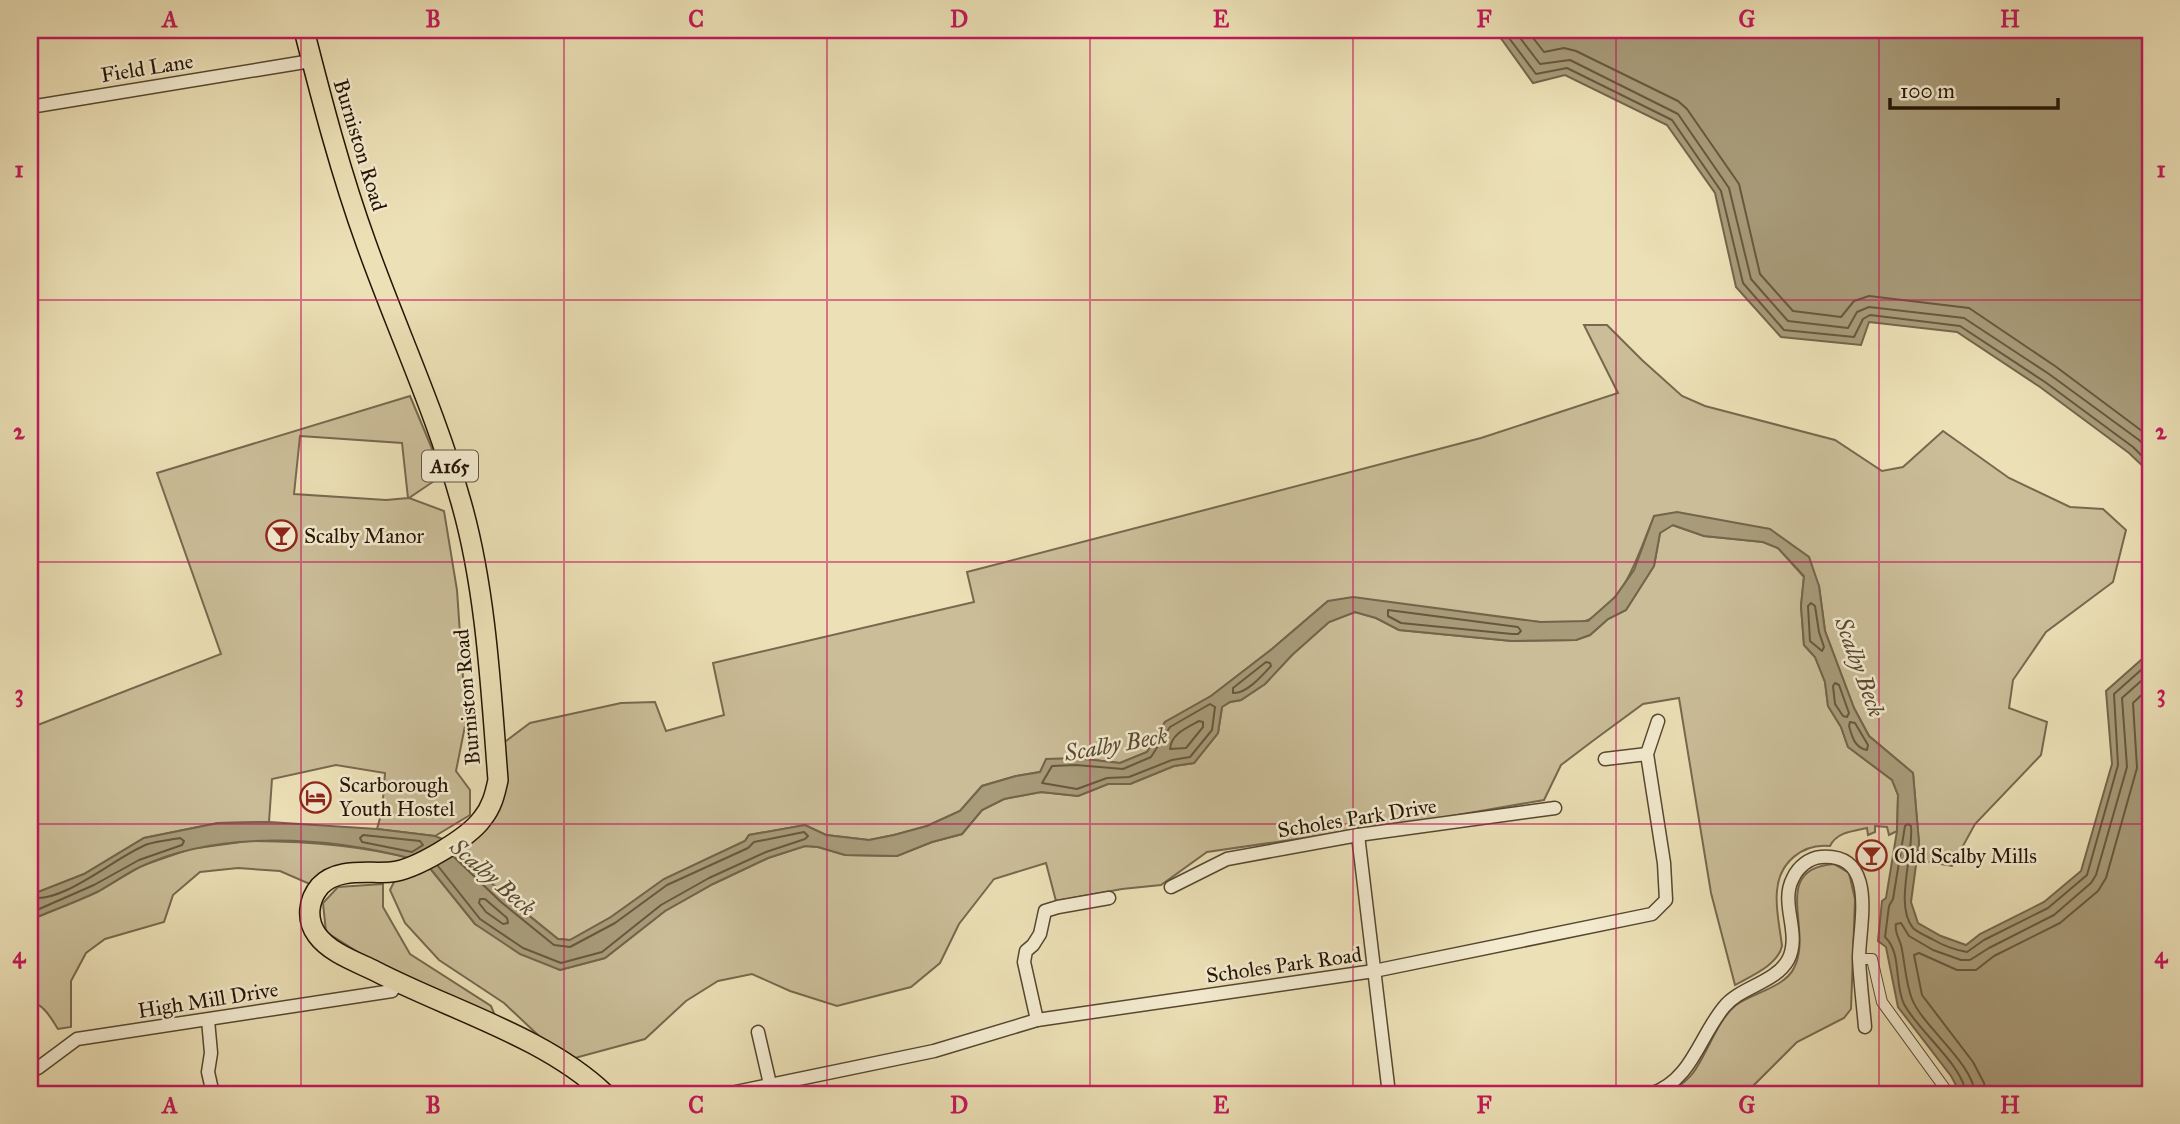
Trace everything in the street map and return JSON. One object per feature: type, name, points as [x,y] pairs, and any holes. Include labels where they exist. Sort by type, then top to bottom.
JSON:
[{"type":"main road","name":"Burniston Road","points":[[304,30],[366,243],[442,439],[462,503],[489,665],[498,780],[495,796],[482,820],[463,836],[416,864],[391,872],[339,875],[327,880],[310,905],[312,926],[330,947],[396,982],[549,1053],[605,1094]]},
{"type":"street","name":"Field Lane","points":[[30,107],[311,61]]},
{"type":"street","name":"Scholes Park Road","points":[[726,1094],[934,1051],[1037,1020],[1374,971],[1652,914],[1666,900],[1664,863],[1647,754],[1658,722]]},
{"type":"street","points":[[1605,759],[1647,754]]},
{"type":"street","name":"Scholes Park Drive","points":[[1171,887],[1227,859],[1358,835],[1555,808]]},
{"type":"street","points":[[1358,835],[1389,1094]]},
{"type":"street","points":[[1651,1094],[1664,1090],[1679,1078],[1724,1006],[1783,968],[1793,947],[1789,888],[1798,870],[1806,862],[1818,857],[1843,860],[1860,878],[1863,897],[1859,958],[1865,1027]]},
{"type":"street","points":[[1037,1020],[1024,962],[1026,951],[1040,934],[1045,911],[1109,898]]},
{"type":"street","points":[[1859,958],[1872,959],[1882,1002],[1949,1094]]},
{"type":"street","name":"High Mill Drive","points":[[30,1071],[77,1039],[392,991],[396,982]]},
{"type":"street","points":[[208,1020],[211,1053],[208,1072],[213,1094]]},
{"type":"street","points":[[758,1032],[770,1084]]},
{"type":"shaded area","points":[[1584,325],[1607,325],[1682,396],[1705,406],[1835,440],[1882,471],[1903,467],[1943,431],[2009,478],[2070,507],[2103,509],[2126,530],[2113,582],[2046,632],[2013,680],[2009,708],[2047,722],[2041,755],[1975,824],[1952,866],[1916,860],[1919,843],[1913,773],[1869,736],[1854,708],[1825,631],[1819,586],[1769,529],[1654,517],[1637,560],[1623,586],[1603,609],[1590,619],[1560,623],[1536,622],[1412,607],[1328,601],[1211,696],[1165,722],[1147,752],[1120,763],[1076,758],[1040,772],[982,786],[960,811],[927,826],[894,835],[869,840],[826,835],[805,825],[749,835],[745,841],[664,879],[611,917],[570,940],[558,939],[506,897],[453,846],[479,833],[502,744],[530,723],[621,703],[655,702],[666,731],[724,715],[713,663],[974,602],[967,572],[1481,438],[1618,393]]},
{"type":"shaded area","points":[[410,396],[443,475],[409,498],[444,511],[457,590],[466,721],[456,771],[470,790],[470,815],[435,836],[377,829],[382,811],[385,773],[336,765],[272,779],[269,822],[218,823],[144,838],[84,874],[39,892],[30,890],[30,728],[221,654],[157,473]],"holes":[[[300,436],[402,443],[408,498],[386,500],[294,494]]]},
{"type":"shaded area","points":[[1672,525],[1704,536],[1763,542],[1778,548],[1804,577],[1801,606],[1804,645],[1815,657],[1825,682],[1828,706],[1841,727],[1848,747],[1892,780],[1898,795],[1897,831],[1889,835],[1887,827],[1875,826],[1875,832],[1868,835],[1867,828],[1851,831],[1841,835],[1830,846],[1801,852],[1787,864],[1777,891],[1782,946],[1779,953],[1763,969],[1735,985],[1711,893],[1679,698],[1643,704],[1594,740],[1561,765],[1544,800],[1429,820],[1207,852],[1161,885],[1056,901],[1046,863],[994,879],[959,924],[940,963],[911,987],[837,1006],[790,991],[752,974],[718,981],[686,1001],[645,1039],[575,1058],[539,1036],[504,1003],[439,960],[405,923],[390,890],[395,880],[425,862],[475,924],[560,970],[605,958],[665,911],[768,858],[805,846],[845,855],[897,856],[962,834],[982,810],[1004,799],[1041,792],[1078,796],[1108,784],[1130,784],[1174,766],[1194,763],[1218,733],[1222,707],[1241,700],[1265,684],[1329,622],[1355,612],[1376,618],[1399,630],[1512,641],[1576,640],[1590,635],[1608,619],[1626,610],[1654,566],[1660,533]]},
{"type":"shaded area","points":[[248,841],[331,845],[373,850],[413,859],[312,885],[280,871],[238,868],[200,872],[173,895],[164,922],[105,939],[86,953],[71,981],[71,1027],[58,1029],[43,1008],[30,1002],[30,920],[97,892],[141,866],[190,849]]},
{"type":"shaded area","points":[[1834,864],[1849,873],[1855,899],[1851,1009],[1844,1018],[1797,1042],[1745,1094],[1669,1094],[1693,1073],[1718,1028],[1736,1005],[1790,975],[1799,953],[1798,889],[1803,877],[1814,868]]},
{"type":"shaded area","points":[[383,884],[383,907],[410,954],[491,1006],[496,1018],[361,954],[326,932],[323,903],[338,887]]},
{"type":"water","points":[[1495,30],[2150,30],[2150,473],[2129,453],[2040,387],[1957,332],[1869,322],[1861,345],[1781,337],[1736,287],[1715,193],[1667,125],[1565,75],[1533,83]]},
{"type":"water","points":[[1677,512],[1770,529],[1809,557],[1819,586],[1825,631],[1854,708],[1869,736],[1913,773],[1919,843],[1911,902],[1918,923],[1941,936],[1966,945],[1980,934],[2044,902],[2081,871],[2112,764],[2106,691],[2150,652],[2150,1094],[1961,1094],[1951,1076],[1898,1007],[1886,947],[1878,941],[1882,901],[1886,898],[1897,831],[1898,795],[1892,780],[1848,747],[1841,727],[1828,706],[1825,682],[1815,657],[1804,645],[1801,606],[1804,576],[1778,548],[1763,542],[1704,536],[1673,525],[1660,533],[1654,566],[1626,610],[1608,619],[1590,635],[1576,640],[1512,641],[1399,630],[1376,618],[1355,612],[1329,622],[1265,684],[1241,700],[1222,707],[1218,733],[1194,763],[1174,766],[1130,784],[1108,784],[1078,796],[1041,792],[1004,799],[982,810],[962,834],[897,856],[845,855],[805,846],[768,858],[665,911],[605,958],[560,970],[520,954],[475,924],[425,862],[453,846],[506,897],[558,939],[570,940],[611,917],[664,879],[745,841],[749,835],[805,825],[826,835],[869,840],[894,835],[927,826],[960,811],[982,786],[1040,772],[1046,759],[1076,758],[1120,763],[1147,752],[1165,722],[1211,696],[1328,601],[1353,597],[1540,622],[1588,621],[1615,597],[1634,570],[1654,516]]},
{"type":"water","points":[[269,822],[377,829],[435,836],[445,840],[413,859],[381,851],[311,842],[240,842],[205,847],[171,855],[140,867],[99,891],[30,920],[30,890],[38,892],[84,874],[144,838],[218,823]]},
{"type":"place","name":"Scalby Manor","points":[[281,536]]},
{"type":"place","name":"Scarborough Youth Hostel","points":[[316,797]]},
{"type":"place","name":"Old Scalby Mills","points":[[1871,856]]},
{"type":"water label","name":"Scalby Beck","points":[[1860,667]]},
{"type":"water label","name":"Scalby Beck","points":[[1116,744]]},
{"type":"water label","name":"Scalby Beck","points":[[493,877]]}]
